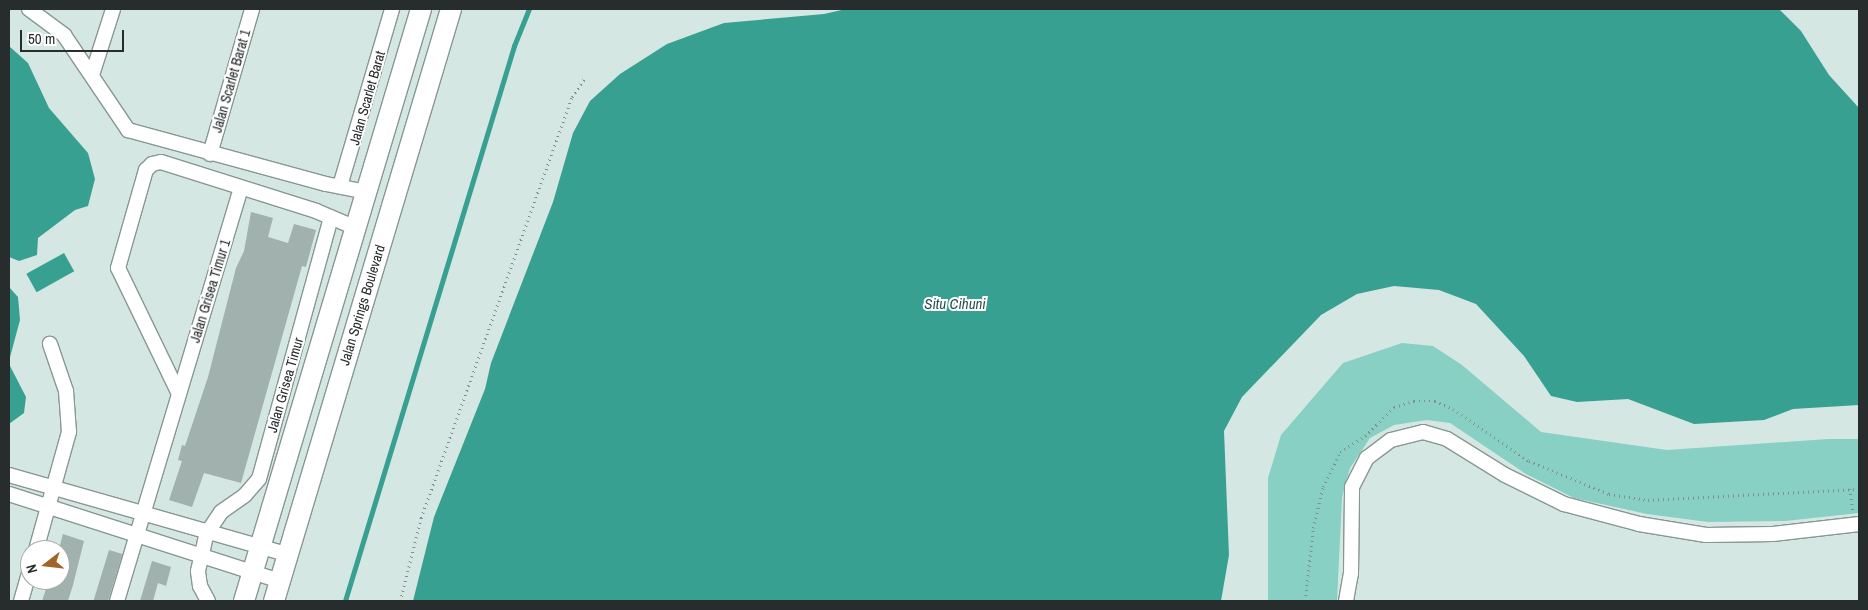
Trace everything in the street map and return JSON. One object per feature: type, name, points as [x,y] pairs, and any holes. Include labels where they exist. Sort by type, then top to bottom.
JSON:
[{"type":"main road","name":"Jalan Springs Boulevard","points":[[244,601],[421,9]]},
{"type":"main road","name":"Jalan Springs Boulevard","points":[[274,601],[451,9]]},
{"type":"street","points":[[29,9],[64,35],[125,128],[210,154],[366,192]]},
{"type":"street","points":[[92,75],[113,9]]},
{"type":"street","name":"Jalan Scarlet Barat 1","points":[[210,154],[252,9]]},
{"type":"street","name":"Jalan Scarlet Barat","points":[[340,186],[392,9]]},
{"type":"street","points":[[179,394],[118,268],[146,170],[152,164],[161,162],[356,228]]},
{"type":"street","name":"Jalan Grisea Timur 1","points":[[117,601],[241,188]]},
{"type":"street","name":"Jalan Grisea Timur","points":[[208,601],[200,586],[201,556],[207,533],[221,512],[245,495],[259,479],[331,218]]},
{"type":"street","points":[[39,540],[69,432],[66,391],[50,344]]},
{"type":"street","points":[[1346,601],[1351,574],[1352,487],[1367,458],[1391,440],[1423,432],[1447,439],[1505,476],[1564,504],[1639,524],[1706,535],[1773,534],[1857,524]]},
{"type":"street","points":[[9,475],[260,549],[287,554]]},
{"type":"street","points":[[9,494],[280,581]]},
{"type":"path","points":[[400,601],[421,518],[572,97],[584,79]]},
{"type":"path","points":[[1850,490],[1857,524]]},
{"type":"shaded area","points":[[1402,343],[1433,346],[1462,365],[1541,432],[1667,450],[1828,439],[1859,439],[1859,513],[1785,521],[1708,522],[1647,514],[1574,498],[1526,474],[1450,423],[1427,420],[1394,425],[1370,438],[1350,468],[1342,498],[1337,601],[1268,601],[1268,478],[1281,435],[1343,363]]},
{"type":"water","name":"Situ Cihuni","points":[[846,9],[1779,9],[1801,31],[1829,75],[1859,108],[1859,405],[1793,409],[1764,420],[1694,424],[1628,399],[1577,402],[1551,396],[1524,356],[1476,304],[1439,290],[1394,286],[1357,294],[1321,315],[1242,397],[1224,431],[1229,555],[1221,601],[413,601],[434,517],[485,389],[491,363],[553,202],[573,133],[590,101],[620,74],[667,44],[724,23],[824,14]]},
{"type":"water","points":[[9,46],[28,63],[49,108],[88,153],[95,179],[88,206],[75,210],[38,238],[37,255],[19,261],[9,257]]},
{"type":"water","points":[[64,253],[74,271],[37,292],[26,274]]},
{"type":"water","points":[[9,287],[18,297],[20,320],[9,361]]},
{"type":"water","points":[[9,364],[26,397],[24,413],[9,424]]},
{"type":"building","points":[[251,212],[273,218],[268,237],[288,243],[294,224],[316,230],[306,267],[302,266],[241,483],[204,473],[192,507],[169,500],[182,461],[178,460],[182,445],[185,446],[208,377],[236,268],[244,251]]},
{"type":"building","points":[[63,534],[84,541],[68,601],[42,601],[46,590],[70,590],[70,540],[61,540]]},
{"type":"building","points":[[109,550],[122,554],[108,601],[94,601]]},
{"type":"building","points":[[152,561],[171,567],[166,586],[158,583],[153,601],[140,601]]},
{"type":"waterway","points":[[345,601],[514,46],[529,9]]}]
